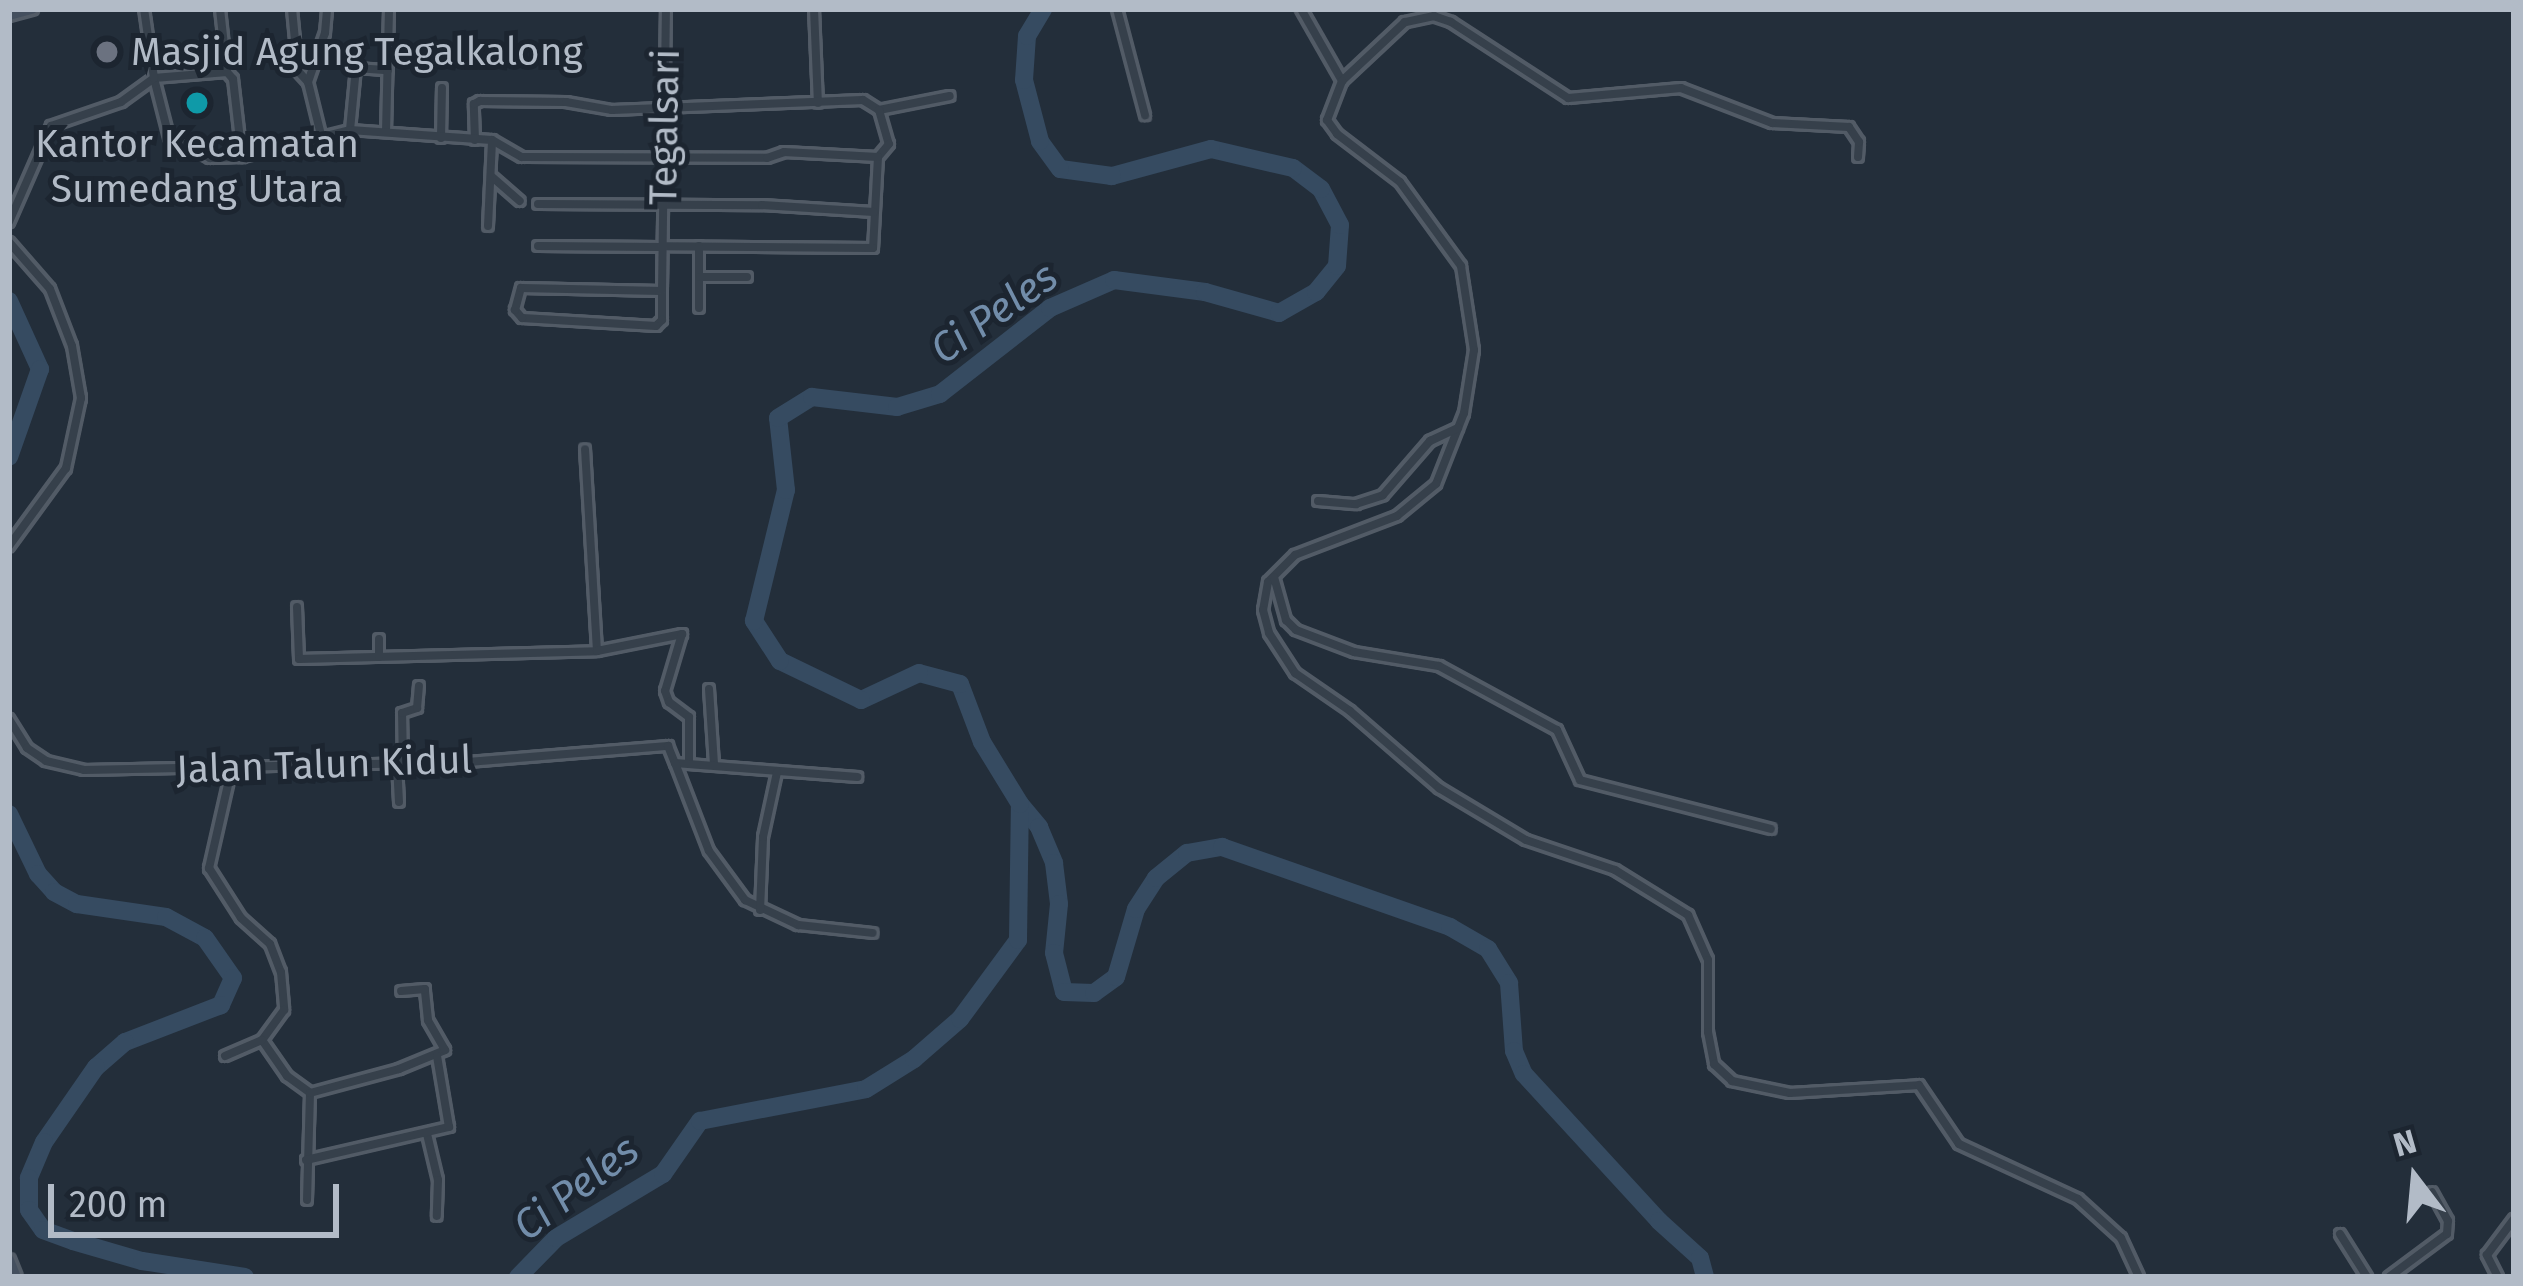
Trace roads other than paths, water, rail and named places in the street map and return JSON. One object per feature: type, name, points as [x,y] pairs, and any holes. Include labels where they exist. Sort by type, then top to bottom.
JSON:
[{"type":"street","points":[[15,12],[32,9]]},
{"type":"street","points":[[144,9],[169,137],[211,158],[242,157],[350,130],[492,140],[522,157],[766,158],[784,152],[878,157]]},
{"type":"street","points":[[220,9],[242,157]]},
{"type":"street","points":[[292,9],[298,71],[308,82],[321,135]]},
{"type":"street","points":[[308,82],[325,33],[327,9]]},
{"type":"street","points":[[386,132],[389,9]]},
{"type":"street","name":"Tegalsari","points":[[662,291],[666,9]]},
{"type":"street","points":[[814,9],[818,104]]},
{"type":"street","points":[[1117,9],[1145,115]]},
{"type":"street","points":[[1301,9],[1342,81]]},
{"type":"street","points":[[1858,157],[1859,142],[1849,127],[1772,123],[1681,88],[1568,98],[1485,39],[1440,17],[1405,22],[1342,81],[1327,109],[1329,127],[1400,182],[1444,239],[1466,280],[1474,350],[1459,428],[1436,484],[1421,499],[1384,523],[1295,555],[1274,575],[1262,595],[1269,633],[1295,673],[1350,711],[1368,732],[1463,804],[1526,840],[1615,870],[1697,926],[1708,960],[1709,1046],[1720,1072],[1753,1089],[1790,1093],[1919,1085],[1929,1094],[1946,1133],[1959,1144],[2078,1199],[2121,1238],[2140,1277]]},
{"type":"street","points":[[350,130],[356,68],[389,70]]},
{"type":"street","points":[[9,223],[51,126],[121,102],[154,78],[227,72]]},
{"type":"street","points":[[441,138],[442,88]]},
{"type":"street","points":[[475,140],[476,102],[668,109],[862,100],[880,110],[950,96]]},
{"type":"street","points":[[538,246],[868,251],[873,248],[878,157],[890,144],[880,110]]},
{"type":"street","points":[[488,226],[492,140]]},
{"type":"street","points":[[491,176],[520,201]]},
{"type":"street","points":[[538,204],[874,212]]},
{"type":"street","points":[[9,242],[50,289],[72,346],[81,398],[66,468],[9,546]]},
{"type":"street","points":[[699,246],[699,308]]},
{"type":"street","points":[[700,277],[746,277]]},
{"type":"street","points":[[521,288],[662,291],[662,320],[656,326],[523,318],[515,310],[521,288]]},
{"type":"street","points":[[1318,501],[1356,504],[1383,495],[1430,441],[1459,428]]},
{"type":"street","points":[[585,448],[597,651]]},
{"type":"street","points":[[1274,575],[1286,620],[1297,630],[1354,652],[1439,666],[1557,730],[1580,779],[1771,830]]},
{"type":"street","points":[[298,607],[299,659],[597,651],[682,634],[665,692],[669,702],[689,717],[689,763]]},
{"type":"street","points":[[379,639],[379,656]]},
{"type":"street","points":[[399,802],[402,713],[418,706],[419,686]]},
{"type":"street","points":[[709,689],[714,764]]},
{"type":"street","name":"Jalan Talun Kidul","points":[[9,719],[27,748],[46,761],[84,770],[400,764],[658,748],[671,748],[675,763]]},
{"type":"street","points":[[857,777],[675,763],[716,864],[760,910],[798,925],[873,933]]},
{"type":"street","points":[[225,1056],[262,1040],[284,1010],[278,963],[270,944],[241,918],[209,866],[232,767]]},
{"type":"street","points":[[760,910],[764,837],[778,772]]},
{"type":"street","points":[[310,1093],[436,1056],[445,1044],[428,1020],[427,992],[401,991]]},
{"type":"street","points":[[262,1040],[287,1076],[310,1093]]},
{"type":"street","points":[[305,1160],[450,1126],[436,1056]]},
{"type":"street","points":[[307,1200],[310,1093]]},
{"type":"street","points":[[427,1134],[438,1180],[437,1216]]},
{"type":"street","points":[[2390,1277],[2447,1234],[2448,1221],[2432,1192]]},
{"type":"street","points":[[2498,1277],[2486,1255],[2514,1219]]},
{"type":"street","points":[[2341,1234],[2367,1277]]},
{"type":"street","points":[[9,1260],[16,1277]]},
{"type":"waterway","name":"Ci Peles","points":[[518,1277],[556,1238],[663,1174],[700,1121],[866,1089],[914,1059],[960,1019],[1018,940],[1020,804],[982,742],[960,684],[919,673],[861,700],[780,661],[754,621],[786,490],[778,418],[812,397],[897,407],[940,394],[1050,308],[1114,280],[1205,292],[1279,313],[1316,292],[1337,266],[1340,225],[1321,189],[1293,168],[1211,149],[1112,176],[1060,169],[1040,141],[1024,80],[1027,36],[1043,9]]},
{"type":"waterway","name":"Ci Peles","points":[[9,301],[40,369],[9,457]]},
{"type":"waterway","points":[[1020,804],[1039,827],[1054,863],[1059,904],[1054,953],[1064,992],[1094,993],[1116,977],[1136,909],[1156,878],[1187,853],[1222,847],[1450,927],[1488,949],[1509,983],[1514,1051],[1524,1074],[1659,1221],[1700,1258],[1705,1277]]},
{"type":"waterway","name":"Ci Peles","points":[[9,814],[38,874],[54,892],[77,904],[166,917],[205,938],[233,978],[221,1005],[125,1042],[96,1067],[44,1142],[29,1178],[29,1210],[43,1230],[73,1241],[142,1261],[245,1277]]},
{"type":"place","name":"Masjid Agung Tegalkalong","points":[[107,52]]},
{"type":"place","name":"Kantor Kecamatan Sumedang Utara","points":[[197,103]]}]
